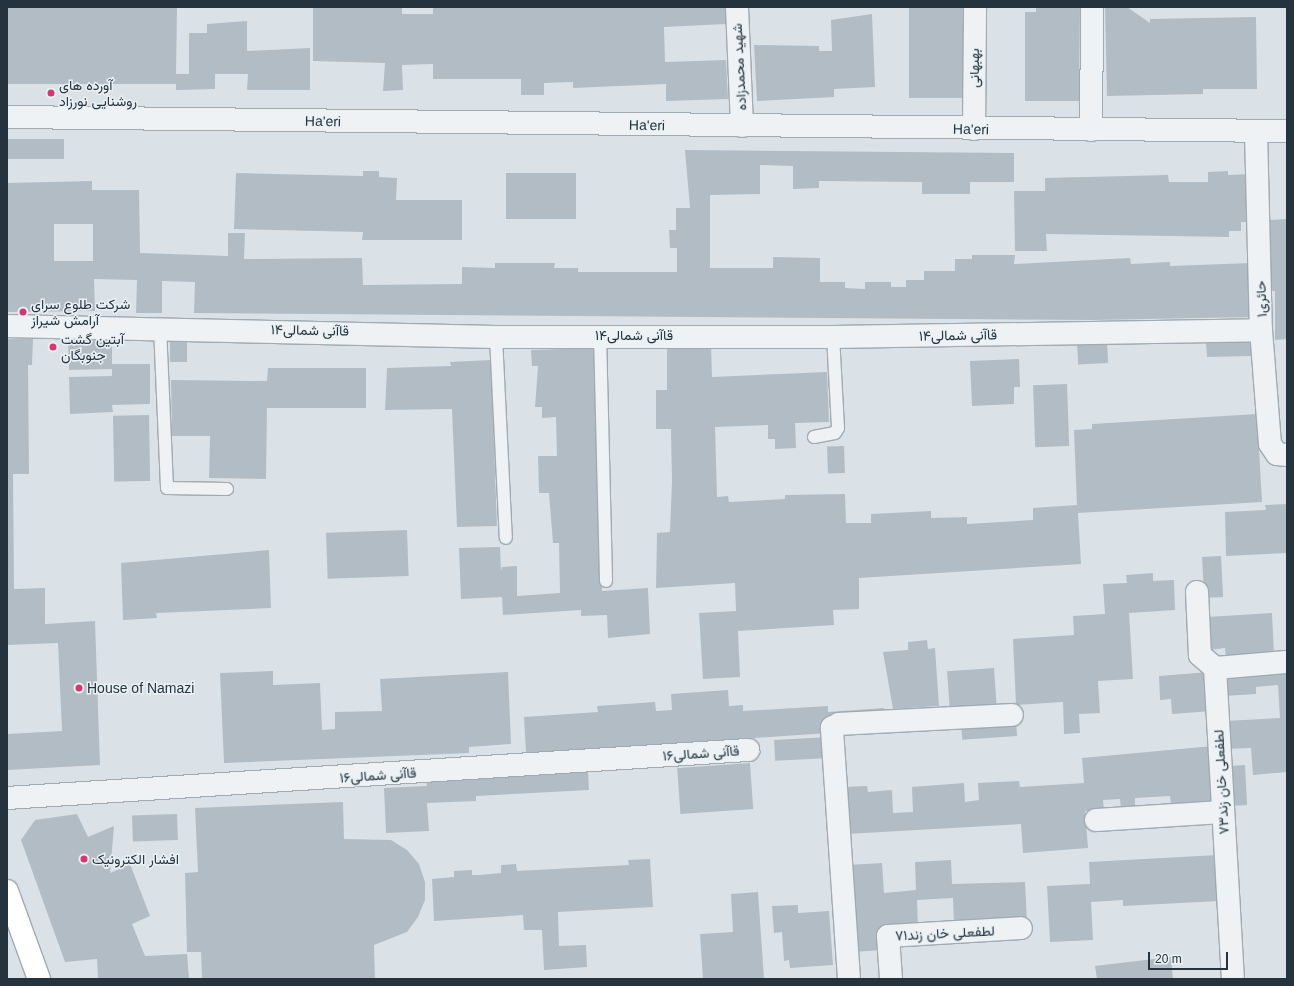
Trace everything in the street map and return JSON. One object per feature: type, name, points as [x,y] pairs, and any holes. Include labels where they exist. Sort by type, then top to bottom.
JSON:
[{"type":"main road","points":[[7,891],[39,979]]},
{"type":"street","name":"شهید محمدزاده","points":[[736,7],[742,126]]},
{"type":"street","name":"بهبهانی","points":[[974,7],[974,129]]},
{"type":"street","points":[[1091,130],[1092,7]]},
{"type":"street","name":"Ha'eri","points":[[7,117],[974,129],[1287,131]]},
{"type":"street","name":"حائری۱","points":[[1256,131],[1262,330],[1270,444],[1277,454],[1287,455]]},
{"type":"street","name":"قاآنی شمالی۱۴","points":[[7,326],[160,327],[496,337],[600,334],[833,337],[1262,330]]},
{"type":"street","points":[[1197,592],[1200,655],[1215,668],[1287,662]]},
{"type":"street","name":"لطفعلی خان زند۷۳","points":[[1215,668],[1233,979]]},
{"type":"street","points":[[849,979],[832,728],[839,724],[1012,715]]},
{"type":"street","name":"قاآنی شمالی۱۶","points":[[7,798],[748,750]]},
{"type":"street","points":[[1096,820],[1223,812]]},
{"type":"street","name":"لطفعلی خان زند۷۱","points":[[891,979],[888,936],[1021,928]]},
{"type":"lane","points":[[160,327],[167,488],[227,489]]},
{"type":"lane","points":[[600,334],[606,581]]},
{"type":"lane","points":[[496,337],[506,538]]},
{"type":"lane","points":[[814,437],[835,433],[838,428],[833,337]]},
{"type":"building","points":[[7,7],[177,7],[176,74],[189,74],[189,33],[207,33],[207,24],[247,21],[247,51],[310,48],[310,90],[247,90],[248,74],[215,74],[215,89],[176,90],[176,84],[7,84]]},
{"type":"building","points":[[313,7],[402,7],[402,14],[433,14],[433,7],[725,7],[726,24],[664,27],[665,62],[726,60],[728,99],[666,101],[666,84],[573,88],[573,82],[544,83],[544,95],[521,95],[521,79],[433,79],[433,64],[402,65],[403,90],[383,91],[385,63],[313,61]]},
{"type":"building","points":[[909,7],[963,7],[963,98],[909,98]]},
{"type":"building","points":[[1036,7],[1080,7],[1079,101],[1025,101],[1025,12],[1036,12]]},
{"type":"building","points":[[1105,7],[1127,7],[1150,23],[1150,19],[1256,17],[1257,89],[1203,89],[1203,94],[1107,96]]},
{"type":"building","points":[[872,14],[875,87],[834,89],[834,97],[757,101],[754,45],[819,46],[819,51],[832,51],[831,20]]},
{"type":"building","points":[[7,139],[64,139],[64,159],[7,159]]},
{"type":"building","points":[[685,150],[1014,153],[1014,182],[970,182],[970,194],[922,194],[922,182],[819,181],[819,188],[793,189],[793,166],[760,165],[760,194],[710,195],[710,268],[773,268],[773,257],[820,258],[820,282],[845,282],[845,288],[865,289],[865,282],[891,282],[891,287],[906,287],[906,280],[924,280],[924,271],[955,271],[955,259],[972,259],[972,255],[1015,255],[1014,264],[1130,258],[1131,264],[1170,262],[1170,266],[1251,263],[1254,317],[1093,320],[194,313],[195,282],[162,281],[162,313],[136,313],[137,280],[94,279],[95,311],[7,312],[7,183],[92,181],[92,190],[139,190],[140,253],[228,256],[228,233],[245,233],[244,259],[362,258],[363,285],[462,284],[462,267],[495,268],[495,263],[555,263],[554,268],[578,268],[578,272],[677,272],[677,248],[670,248],[669,230],[676,230],[676,208],[690,208]],"holes":[[[54,224],[93,224],[93,261],[54,261]]]},
{"type":"building","points":[[363,171],[379,171],[379,177],[397,178],[396,200],[462,200],[462,240],[362,240],[363,232],[234,229],[236,173],[363,176]]},
{"type":"building","points":[[1228,171],[1228,175],[1251,174],[1252,222],[1241,222],[1241,231],[1229,231],[1229,237],[1046,234],[1047,251],[1015,251],[1014,191],[1045,191],[1045,178],[1168,175],[1169,182],[1208,182],[1208,172]]},
{"type":"building","points":[[506,173],[576,173],[576,219],[506,219]]},
{"type":"building","points":[[1287,219],[1287,339],[1275,340],[1275,291],[1270,291],[1268,220]]},
{"type":"building","points":[[68,338],[112,338],[112,364],[150,364],[150,404],[112,405],[113,412],[70,414],[69,377],[112,376],[112,369],[69,370]]},
{"type":"building","points":[[170,338],[187,338],[187,362],[170,362]]},
{"type":"building","name":"House of Namazi","points":[[7,339],[33,339],[32,365],[28,365],[29,474],[13,474],[14,589],[45,588],[45,624],[95,621],[100,765],[7,770],[7,734],[62,731],[58,643],[7,645]]},
{"type":"building","points":[[1107,341],[1108,363],[1078,365],[1077,343]]},
{"type":"building","points":[[1206,342],[1254,343],[1253,356],[1207,357]]},
{"type":"building","points":[[667,344],[711,344],[712,377],[827,372],[829,422],[795,423],[796,448],[775,449],[775,439],[768,439],[768,425],[715,427],[717,497],[728,496],[729,502],[785,499],[785,495],[845,494],[846,523],[871,523],[871,514],[931,511],[931,518],[967,517],[967,524],[1033,520],[1033,508],[1077,505],[1074,430],[1092,429],[1092,424],[1257,414],[1262,502],[1078,513],[1081,564],[859,578],[859,609],[833,610],[834,625],[738,631],[740,677],[703,679],[699,613],[736,611],[735,583],[656,588],[657,533],[670,532],[672,482],[671,429],[656,429],[656,390],[667,390]]},
{"type":"building","points":[[596,348],[602,591],[648,588],[650,634],[608,638],[607,615],[581,616],[581,610],[503,615],[502,597],[461,599],[459,548],[500,547],[501,571],[502,567],[517,566],[517,596],[560,593],[559,543],[553,543],[549,493],[539,493],[538,456],[557,456],[556,417],[542,418],[542,407],[535,407],[538,366],[532,366],[531,350]]},
{"type":"building","points":[[1019,359],[1020,387],[1014,387],[1014,404],[972,406],[970,361]]},
{"type":"building","points":[[491,360],[497,526],[457,527],[452,409],[385,410],[387,368],[451,366],[450,362]]},
{"type":"building","points":[[268,368],[366,368],[366,408],[267,408],[266,479],[209,478],[210,436],[172,436],[171,380],[267,381]]},
{"type":"building","points":[[1067,384],[1069,446],[1035,447],[1033,385]]},
{"type":"building","points":[[149,415],[150,481],[114,482],[113,416]]},
{"type":"building","points":[[844,446],[845,473],[828,474],[827,447]]},
{"type":"building","points":[[1287,504],[1287,553],[1226,556],[1225,512],[1266,510],[1265,505]]},
{"type":"building","points":[[407,530],[409,576],[328,579],[326,533]]},
{"type":"building","points":[[269,550],[271,608],[156,613],[157,618],[123,620],[121,563]]},
{"type":"building","points":[[1221,556],[1223,597],[1204,598],[1202,557]]},
{"type":"building","points":[[1153,573],[1153,581],[1174,580],[1175,610],[1129,613],[1133,679],[1098,681],[1100,713],[1079,714],[1080,733],[1064,734],[1063,702],[1016,705],[1013,639],[1074,635],[1073,616],[1105,614],[1103,584],[1127,583],[1126,575]]},
{"type":"building","points":[[1272,613],[1274,655],[1226,658],[1225,648],[1209,650],[1207,617]]},
{"type":"building","points":[[927,640],[928,649],[935,648],[939,706],[893,709],[883,652],[908,650],[908,642]]},
{"type":"building","points":[[994,668],[997,711],[950,714],[947,671]]},
{"type":"building","points":[[1287,669],[1287,772],[1253,775],[1251,748],[1226,749],[1225,721],[1280,718],[1278,685],[1256,687],[1256,694],[1224,696],[1223,673]]},
{"type":"building","points":[[273,671],[273,685],[320,683],[322,730],[335,729],[335,712],[382,711],[380,679],[508,672],[511,744],[469,747],[469,753],[224,763],[220,673]]},
{"type":"building","points":[[1209,672],[1212,711],[1172,714],[1171,699],[1160,700],[1159,676]]},
{"type":"building","points":[[728,690],[729,706],[743,705],[743,711],[828,706],[828,712],[884,708],[885,718],[829,733],[526,753],[524,717],[598,712],[597,706],[655,702],[656,711],[672,710],[671,694]]},
{"type":"building","points":[[1016,720],[1017,736],[962,740],[961,724]]},
{"type":"building","points":[[829,737],[830,758],[775,761],[774,740]]},
{"type":"building","points":[[1213,746],[1216,803],[1171,805],[1170,796],[1135,798],[1135,808],[1121,809],[1120,799],[1103,800],[1104,810],[1085,811],[1088,848],[1023,853],[1021,824],[847,834],[844,787],[867,786],[868,792],[892,790],[893,813],[913,812],[912,787],[964,783],[965,802],[979,800],[978,783],[1019,781],[1020,787],[1084,783],[1082,758]]},
{"type":"building","points":[[750,763],[753,809],[680,814],[677,768]]},
{"type":"building","points":[[1245,765],[1247,805],[1229,806],[1227,766]]},
{"type":"building","points":[[588,772],[589,790],[476,796],[476,801],[427,803],[429,831],[386,833],[384,788],[427,786],[426,781]]},
{"type":"building","points":[[343,802],[344,839],[391,840],[407,850],[419,864],[425,882],[425,900],[418,917],[407,932],[374,945],[375,979],[202,979],[201,952],[187,952],[185,873],[198,872],[195,808]]},
{"type":"building","points":[[77,814],[88,837],[114,826],[110,873],[130,864],[150,916],[132,924],[145,956],[187,954],[189,979],[98,979],[97,959],[65,962],[21,840],[35,820]]},
{"type":"building","points":[[177,814],[178,840],[133,842],[132,816]]},
{"type":"building","points":[[1217,855],[1219,901],[1123,906],[1123,900],[1091,902],[1093,940],[1050,942],[1047,886],[1090,884],[1089,862]]},
{"type":"building","points":[[650,859],[653,907],[558,912],[559,946],[586,945],[587,967],[544,970],[542,930],[524,930],[523,915],[434,921],[432,879],[454,877],[454,871],[472,870],[472,875],[480,875],[501,873],[501,865],[516,864],[517,871],[629,865],[628,860]]},
{"type":"building","points":[[951,860],[952,884],[1025,882],[1027,922],[954,927],[953,898],[917,900],[918,927],[883,950],[853,952],[848,865],[882,863],[884,893],[916,890],[915,862]]},
{"type":"building","points":[[758,892],[764,979],[703,979],[700,934],[733,932],[731,894]]},
{"type":"building","points":[[798,905],[798,913],[829,911],[833,965],[790,968],[789,960],[784,961],[782,932],[774,933],[772,906]]},
{"type":"building","points":[[1171,957],[1173,979],[1097,979],[1095,966]]},
{"type":"place","name":"آورده های روشنایی نورزاد","points":[[51,93]]},
{"type":"place","name":"شرکت طلوع سرای آرامش شیراز","points":[[23,312]]},
{"type":"place","name":"آبتین گشت جنوبگان","points":[[53,347]]},
{"type":"place","name":"House of Namazi","points":[[79,688]]},
{"type":"place","name":"افشار الکترونیک","points":[[84,859]]}]
